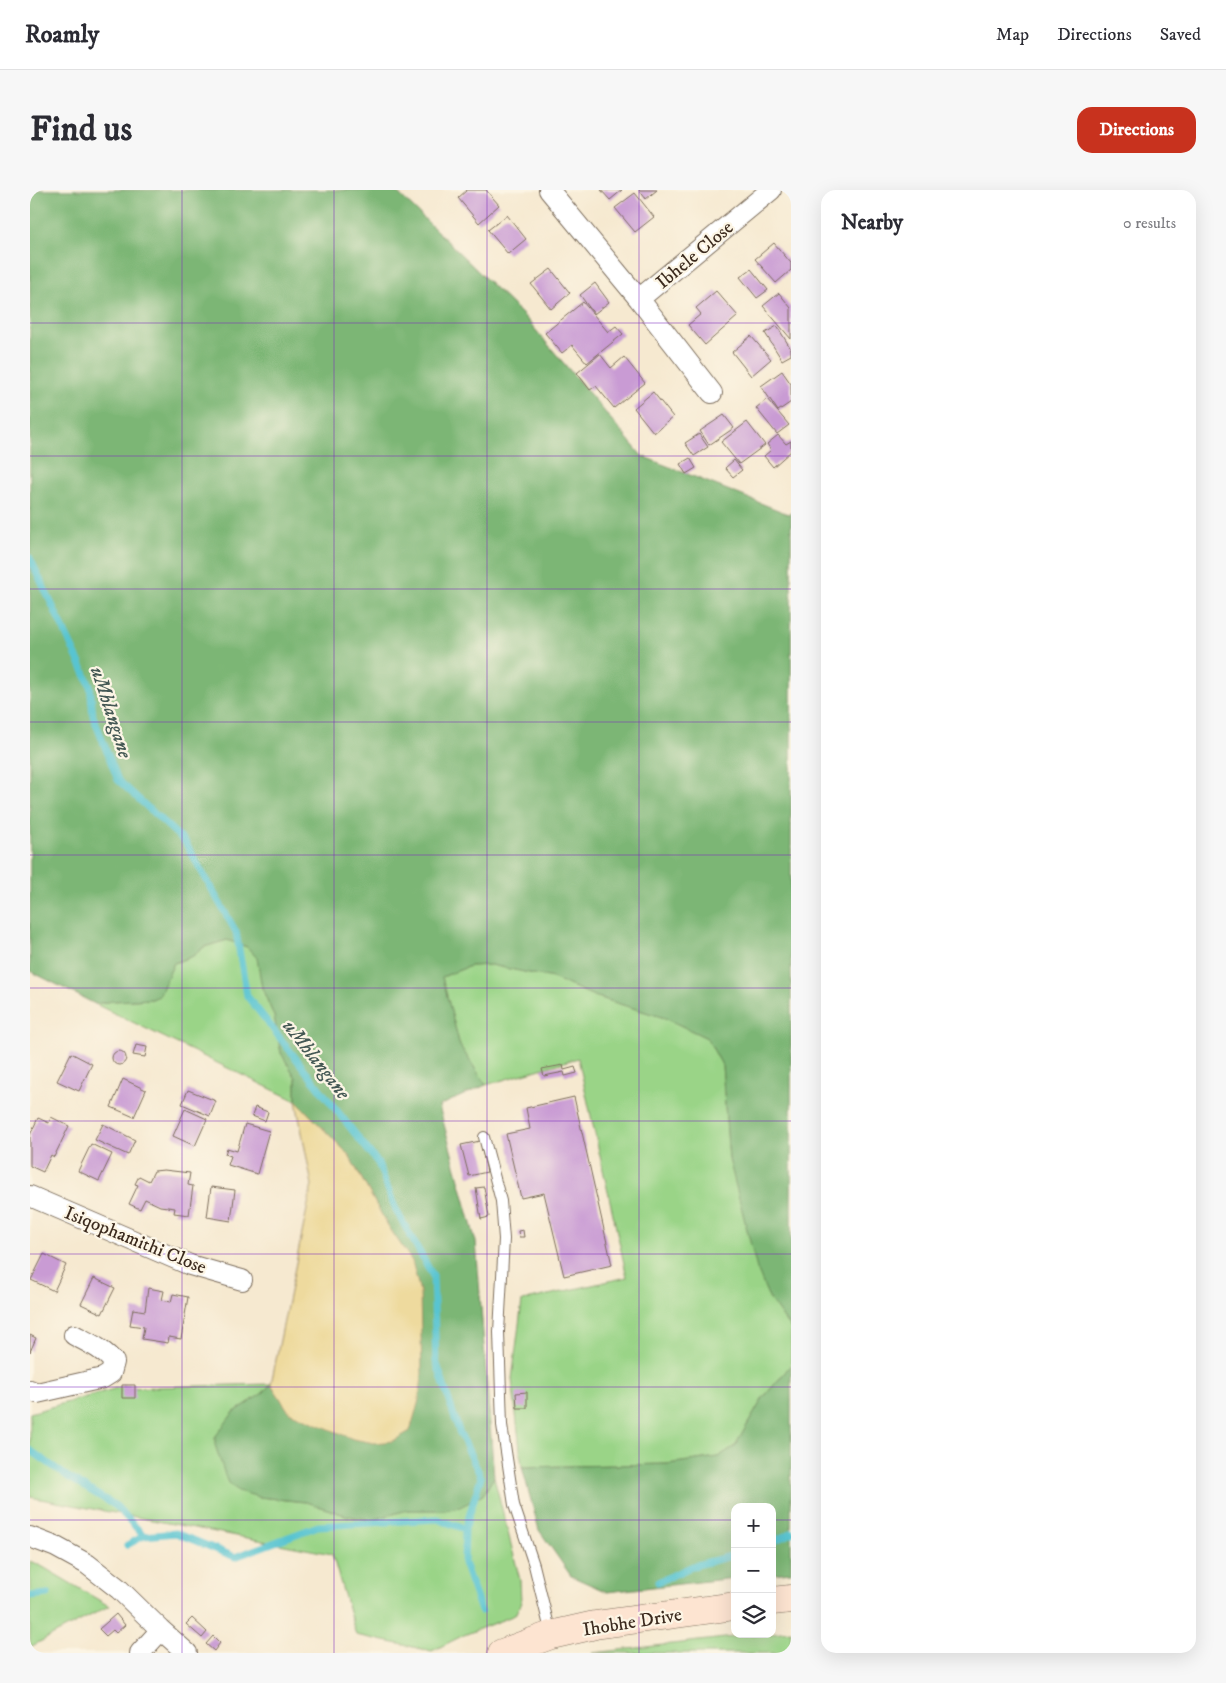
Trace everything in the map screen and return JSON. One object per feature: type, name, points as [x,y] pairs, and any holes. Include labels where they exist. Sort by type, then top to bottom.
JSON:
[{"type":"street","name":"Ibhele Close","points":[[549,190],[640,299],[712,393]]},
{"type":"street","name":"Ibhele Close","points":[[640,299],[771,190]]},
{"type":"street","name":"Isiqophamithi Close","points":[[30,1196],[190,1264],[242,1280]]},
{"type":"street","points":[[30,1390],[37,1393],[102,1378],[111,1373],[114,1362],[101,1349],[74,1335]]},
{"type":"street","points":[[30,1537],[56,1546],[87,1564],[120,1589],[160,1630],[187,1653]]},
{"type":"street","points":[[776,1601],[791,1599]]},
{"type":"street","name":"Ihobhe Drive","points":[[502,1653],[551,1635],[595,1625],[731,1607]]},
{"type":"street","points":[[140,1653],[160,1630]]},
{"type":"lane","points":[[484,1137],[501,1202],[504,1239],[499,1332],[502,1424],[514,1506],[534,1565],[551,1635]]},
{"type":"green space","points":[[30,190],[395,190],[524,316],[642,456],[788,514],[791,513],[791,1329],[769,1298],[757,1269],[729,1159],[722,1065],[707,1038],[665,1018],[594,996],[553,978],[491,965],[470,966],[442,977],[460,1046],[486,1085],[439,1106],[476,1242],[494,1477],[483,1495],[460,1507],[445,1510],[407,1510],[372,1520],[348,1516],[306,1502],[259,1497],[238,1491],[227,1481],[215,1445],[215,1437],[233,1413],[263,1393],[271,1384],[290,1412],[412,1261],[388,1226],[348,1154],[296,1101],[296,1078],[281,1053],[274,1016],[262,988],[257,958],[247,947],[227,940],[204,947],[193,956],[174,963],[159,996],[152,999],[95,1004],[30,971]]},
{"type":"green space","points":[[227,940],[247,947],[258,958],[262,988],[274,1016],[281,1053],[296,1078],[296,1101],[95,1004],[152,999],[158,996],[174,963],[193,956],[204,947]]},
{"type":"green space","points":[[491,965],[553,978],[594,996],[665,1018],[707,1038],[722,1065],[729,1159],[769,1298],[791,1329],[791,1365],[763,1398],[735,1446],[718,1457],[668,1464],[522,1467],[512,1379],[522,1301],[627,1277],[578,1058],[486,1085],[460,1046],[442,977],[470,966]]},
{"type":"green space","points":[[791,1365],[791,1572],[776,1574],[776,1503],[731,1503],[731,1578],[607,1592],[571,1576],[539,1530],[522,1467],[668,1464],[718,1457],[735,1446],[763,1398]]},
{"type":"green space","points":[[271,1384],[263,1393],[233,1413],[259,1497],[306,1502],[348,1516],[372,1520],[407,1510],[445,1510],[483,1495],[494,1477],[520,1580],[521,1602],[515,1615],[464,1635],[432,1651],[356,1635],[332,1554],[30,1497],[30,1413],[117,1388]]},
{"type":"green space","points":[[30,1561],[43,1567],[109,1606],[30,1647]]},
{"type":"green space","points":[[791,1631],[791,1653],[593,1653],[731,1637],[776,1638],[776,1633]]},
{"type":"sand","points":[[296,1101],[348,1154],[388,1226],[412,1261],[420,1292],[422,1377],[419,1400],[410,1431],[393,1441],[374,1443],[353,1439],[289,1412],[271,1384],[312,1185]]},
{"type":"building","points":[[467,190],[486,190],[499,205],[479,223],[458,198]]},
{"type":"building","points":[[601,190],[622,190],[610,200]]},
{"type":"building","points":[[639,190],[657,190],[646,199]]},
{"type":"building","points":[[635,193],[654,217],[635,232],[615,208]]},
{"type":"building","points":[[507,215],[526,239],[508,254],[488,230]]},
{"type":"building","points":[[774,243],[791,263],[791,270],[776,283],[755,259]]},
{"type":"building","points":[[551,269],[570,293],[551,309],[531,284]]},
{"type":"building","points":[[751,269],[768,290],[757,298],[740,277]]},
{"type":"building","points":[[595,283],[609,302],[594,314],[580,295]]},
{"type":"building","points":[[716,291],[738,316],[705,345],[688,325],[701,314],[696,308]]},
{"type":"building","points":[[779,293],[791,308],[791,339],[763,306]]},
{"type":"building","points":[[583,302],[608,332],[616,326],[623,334],[587,363],[572,345],[562,353],[545,333]]},
{"type":"building","points":[[777,326],[791,349],[791,355],[782,360],[765,333]]},
{"type":"building","points":[[751,336],[771,359],[751,376],[732,352]]},
{"type":"building","points":[[600,354],[611,368],[624,357],[645,383],[614,408],[596,386],[590,390],[577,373]]},
{"type":"building","points":[[782,371],[791,384],[791,402],[778,411],[761,386]]},
{"type":"building","points":[[653,392],[673,417],[654,433],[634,408]]},
{"type":"building","points":[[767,399],[789,425],[777,434],[756,408]]},
{"type":"building","points":[[724,415],[734,428],[709,445],[700,431]]},
{"type":"building","points":[[747,422],[765,445],[739,464],[721,442]]},
{"type":"building","points":[[699,434],[708,447],[694,456],[685,443]]},
{"type":"building","points":[[778,435],[786,444],[791,441],[791,451],[773,467],[764,456],[771,450],[767,444]]},
{"type":"building","points":[[690,458],[696,468],[686,474],[680,464]]},
{"type":"building","points":[[734,460],[742,470],[733,477],[725,468]]},
{"type":"building","points":[[136,1045],[147,1047],[145,1057],[133,1055]]},
{"type":"building","points":[[119,1051],[124,1053],[126,1058],[124,1063],[119,1065],[114,1063],[112,1058],[114,1053]]},
{"type":"building","points":[[71,1053],[92,1064],[79,1091],[57,1081]]},
{"type":"building","points":[[563,1065],[564,1070],[575,1067],[577,1073],[565,1076],[564,1072],[544,1076],[542,1069]]},
{"type":"building","points":[[123,1079],[146,1090],[134,1117],[111,1107]]},
{"type":"building","points":[[188,1090],[216,1101],[210,1116],[182,1104]]},
{"type":"building","points":[[574,1097],[612,1265],[564,1276],[544,1193],[521,1198],[506,1134],[530,1129],[526,1108]]},
{"type":"building","points":[[255,1107],[268,1112],[265,1121],[252,1116]]},
{"type":"building","points":[[185,1109],[207,1119],[195,1146],[173,1136]]},
{"type":"building","points":[[51,1117],[69,1126],[54,1157],[51,1155],[43,1172],[30,1166],[30,1135],[38,1118],[49,1123]]},
{"type":"building","points":[[103,1124],[135,1140],[128,1155],[95,1140]]},
{"type":"building","points":[[245,1124],[269,1131],[257,1174],[228,1165],[231,1156],[225,1154],[227,1148],[237,1151]]},
{"type":"building","points":[[480,1141],[487,1172],[469,1176],[461,1145]]},
{"type":"building","points":[[91,1144],[112,1154],[99,1181],[78,1171]]},
{"type":"building","points":[[164,1170],[190,1173],[188,1185],[193,1186],[189,1215],[174,1213],[175,1208],[160,1206],[145,1199],[140,1209],[129,1204],[138,1185],[135,1184],[139,1176],[149,1181],[154,1171]]},
{"type":"building","points":[[211,1187],[235,1190],[231,1221],[207,1217]]},
{"type":"building","points":[[484,1187],[489,1217],[481,1219],[476,1188]]},
{"type":"building","points":[[523,1230],[524,1237],[519,1237],[518,1231]]},
{"type":"building","points":[[44,1254],[66,1265],[54,1291],[31,1280]]},
{"type":"building","points":[[94,1278],[115,1288],[102,1314],[81,1304]]},
{"type":"building","points":[[148,1288],[164,1291],[162,1300],[171,1302],[173,1294],[188,1297],[181,1339],[169,1337],[168,1343],[142,1339],[144,1327],[130,1325],[133,1309],[145,1311]]},
{"type":"building","points":[[30,1335],[36,1338],[30,1352]]},
{"type":"building","points":[[122,1385],[135,1385],[135,1398],[122,1398]]},
{"type":"building","points":[[527,1392],[527,1408],[517,1408],[516,1393]]},
{"type":"building","points":[[116,1614],[125,1625],[116,1633],[113,1630],[106,1636],[99,1629]]},
{"type":"building","points":[[192,1618],[207,1632],[202,1638],[186,1624]]},
{"type":"building","points":[[213,1636],[220,1643],[214,1651],[206,1644]]},
{"type":"waterway","name":"uMhlangane","points":[[30,558],[90,685],[93,716],[118,780],[185,842],[236,932],[247,996],[378,1163],[396,1210],[433,1276],[436,1361],[459,1431],[481,1477],[465,1529],[464,1563],[481,1611]]},
{"type":"waterway","points":[[30,1450],[68,1477],[116,1506],[144,1536]]},
{"type":"waterway","points":[[127,1545],[144,1536],[176,1533],[235,1557],[318,1526],[437,1519],[465,1529]]},
{"type":"waterway","points":[[776,1540],[791,1533]]},
{"type":"waterway","points":[[658,1582],[693,1566],[731,1556]]},
{"type":"waterway","points":[[30,1596],[48,1594]]}]
